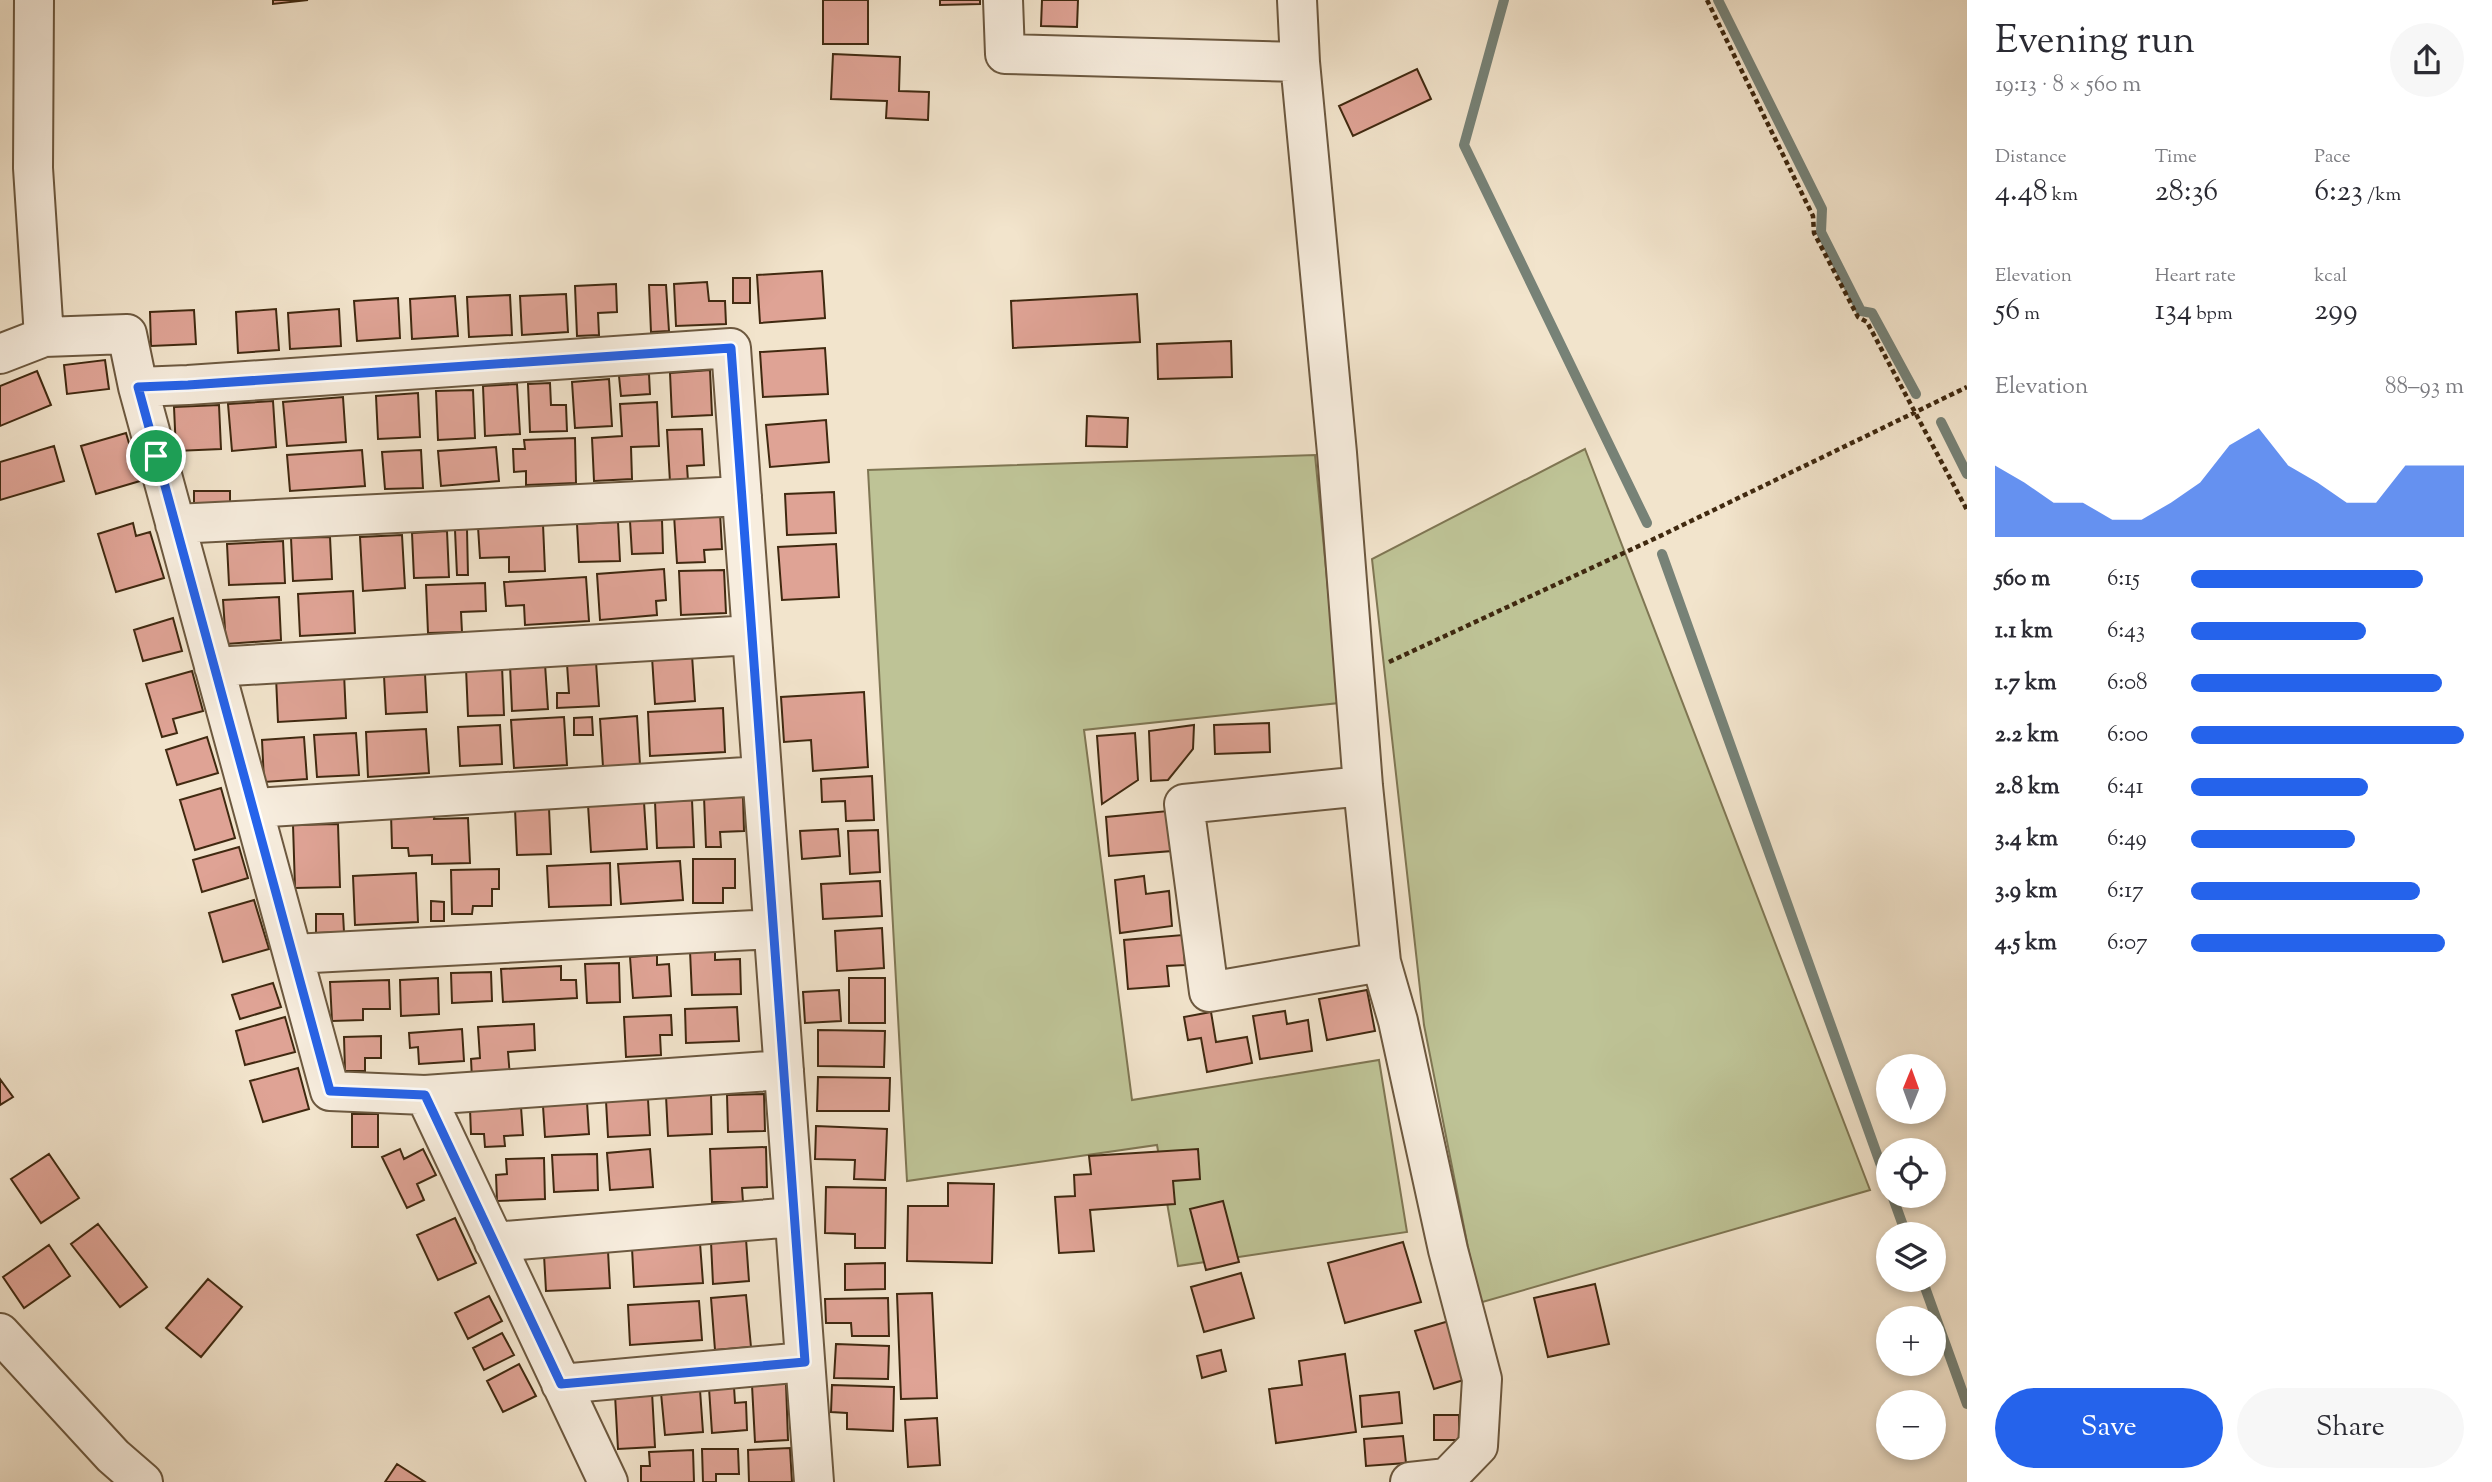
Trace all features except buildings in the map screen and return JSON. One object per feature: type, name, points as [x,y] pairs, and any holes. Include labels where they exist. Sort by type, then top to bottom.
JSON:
[{"type":"street","points":[[34,0],[33,167],[44,337]]},
{"type":"street","points":[[1003,0],[1005,54],[1300,62]]},
{"type":"street","points":[[1297,0],[1300,62],[1337,453],[1363,786],[1381,962],[1398,1021],[1448,1250],[1482,1379],[1478,1446],[1448,1480],[1410,1482]]},
{"type":"street","points":[[0,354],[44,337],[127,334],[138,387],[330,1091],[425,1095],[784,1070]]},
{"type":"street","points":[[138,387],[731,348],[814,1482]]},
{"type":"street","points":[[175,524],[742,496]]},
{"type":"street","points":[[214,667],[752,635]]},
{"type":"street","points":[[253,808],[762,776]]},
{"type":"street","points":[[1363,786],[1184,804],[1209,992],[1381,962]]},
{"type":"street","points":[[293,954],[773,929]]},
{"type":"street","points":[[425,1095],[608,1482]]},
{"type":"street","points":[[494,1242],[794,1217]]},
{"type":"street","points":[[0,1333],[113,1456],[143,1482]]},
{"type":"street","points":[[561,1384],[805,1362]]},
{"type":"path","points":[[1707,0],[1813,216],[1814,233],[1858,317],[1867,322],[1967,510]]},
{"type":"path","points":[[1354,678],[1656,538],[1967,387]]},
{"type":"green space","points":[[1585,449],[1870,1190],[1479,1303],[1424,1025],[1372,559]]},
{"type":"green space","points":[[1315,455],[1339,703],[1084,730],[1132,1100],[1379,1060],[1407,1232],[1178,1266],[1157,1145],[907,1181],[868,470]]},
{"type":"waterway","points":[[1504,0],[1464,145],[1647,523]]},
{"type":"waterway","points":[[1718,0],[1822,209],[1821,232],[1861,311],[1872,313],[1916,394]]},
{"type":"waterway","points":[[1941,422],[1967,474]]},
{"type":"waterway","points":[[1662,554],[1876,1151]]},
{"type":"waterway","points":[[1897,1208],[1902,1222]]},
{"type":"waterway","points":[[1927,1292],[1967,1404]]},
{"type":"route","points":[[731,348],[805,1362],[561,1384],[425,1095],[330,1091],[156,456],[138,387],[731,348]]}]
